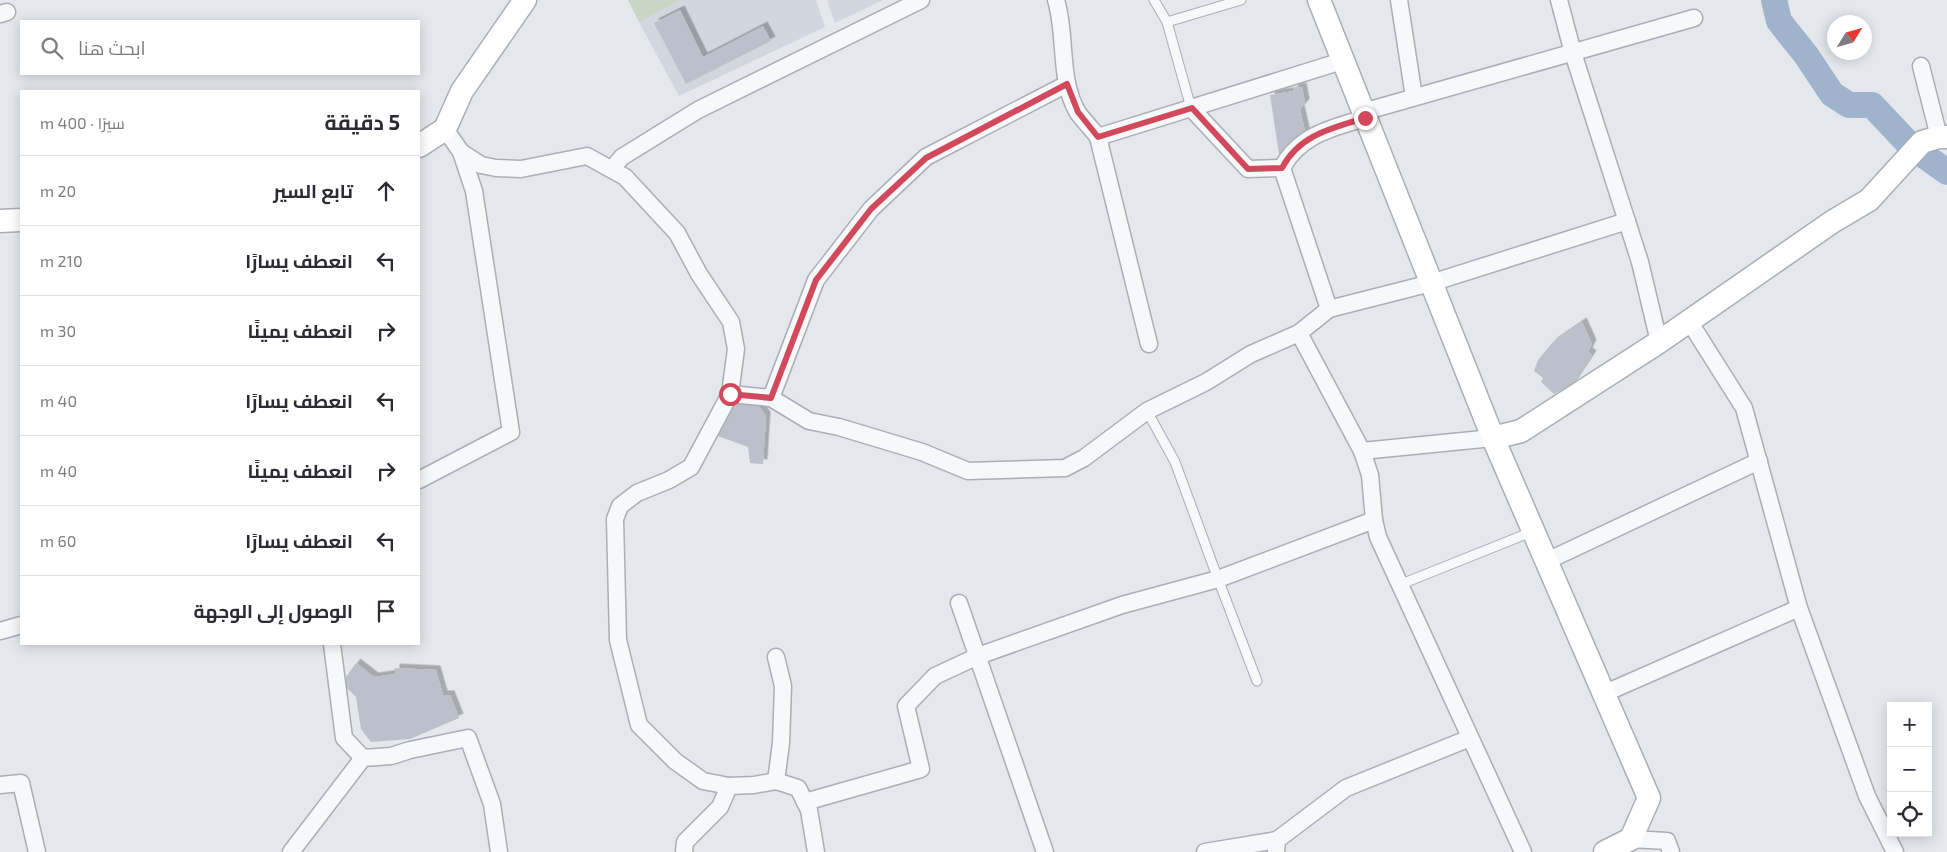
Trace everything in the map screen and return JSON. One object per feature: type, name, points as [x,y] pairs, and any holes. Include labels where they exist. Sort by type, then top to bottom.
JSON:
[{"type":"street","points":[[420,145],[445,130],[462,91],[525,0]]},
{"type":"street","points":[[612,170],[622,158],[698,110],[921,0]]},
{"type":"street","points":[[1056,0],[1060,13],[1067,84],[1078,112],[1098,137],[1149,344]]},
{"type":"street","points":[[1319,0],[1493,438],[1548,561],[1603,694],[1649,798],[1631,839]]},
{"type":"street","points":[[1399,0],[1414,97]]},
{"type":"street","points":[[1560,0],[1573,53],[1627,221],[1660,342]]},
{"type":"street","points":[[1329,308],[1282,168],[1288,156],[1301,143],[1318,133],[1414,97],[1694,18]]},
{"type":"street","points":[[1098,137],[1342,60]]},
{"type":"street","points":[[1362,451],[1493,438],[1521,431],[1660,342],[1832,222],[1869,200],[1922,142],[1943,137],[1921,66]]},
{"type":"street","points":[[771,398],[816,280],[871,209],[926,158],[1067,84]]},
{"type":"street","points":[[1192,108],[1248,169],[1282,168]]},
{"type":"street","points":[[445,130],[462,152],[481,165],[521,169],[587,156],[626,177],[677,233],[699,274],[731,322],[736,349],[730,394],[691,466],[669,480],[637,493],[620,506],[615,519],[618,640],[639,725],[675,761],[703,781],[729,786],[754,785],[776,780],[798,788],[809,810],[816,852]]},
{"type":"street","points":[[420,479],[512,432],[474,191],[462,152]]},
{"type":"street","points":[[0,221],[20,220]]},
{"type":"street","points":[[730,394],[771,398],[809,421],[839,427],[922,452],[968,471],[1065,468],[1084,458],[1148,411],[1206,382],[1251,354],[1299,333],[1329,308],[1431,283],[1627,221]]},
{"type":"street","points":[[1689,321],[1744,408],[1799,608],[1867,796],[1895,852]]},
{"type":"street","points":[[1299,333],[1362,451],[1370,475],[1374,520],[1378,538],[1523,852]]},
{"type":"street","points":[[1548,561],[1759,461]]},
{"type":"street","points":[[805,802],[921,769],[906,706],[935,676],[978,656],[1122,605],[1218,579],[1374,520]]},
{"type":"street","points":[[959,603],[1045,852]]},
{"type":"street","points":[[1603,694],[1799,608]]},
{"type":"street","points":[[0,631],[20,625]]},
{"type":"street","points":[[332,645],[344,738],[363,758]]},
{"type":"street","points":[[776,657],[783,686],[781,743],[776,780]]},
{"type":"street","points":[[291,852],[363,758],[391,756],[410,750],[468,738],[492,804],[499,852]]},
{"type":"street","points":[[1205,852],[1277,846],[1346,788],[1470,738]]},
{"type":"street","points":[[0,786],[21,783],[37,852]]},
{"type":"street","points":[[684,852],[685,842],[720,807],[729,786]]},
{"type":"street","points":[[1605,852],[1631,839],[1667,841],[1671,852]]},
{"type":"lane","points":[[1154,0],[1166,22],[1192,108]]},
{"type":"lane","points":[[1166,22],[1241,0]]},
{"type":"lane","points":[[1148,411],[1175,462],[1257,681]]},
{"type":"lane","points":[[1399,585],[1534,531]]},
{"type":"shaded area","points":[[681,0],[816,0],[825,27],[679,96],[639,22]]},
{"type":"shaded area","points":[[827,0],[883,0],[835,23]]},
{"type":"green space","points":[[628,0],[681,0],[639,22]]},
{"type":"building","points":[[680,10],[703,57],[763,26],[771,41],[686,84],[654,23]]},
{"type":"building","points":[[1302,87],[1305,103],[1300,109],[1306,136],[1279,154],[1270,95],[1294,91],[1293,88]]},
{"type":"building","points":[[1582,322],[1592,344],[1588,352],[1592,355],[1572,385],[1554,394],[1541,382],[1543,378],[1534,371],[1538,360],[1553,342]]},
{"type":"building","points":[[738,398],[754,400],[766,416],[763,464],[750,463],[748,447],[718,436]]},
{"type":"building","points":[[356,663],[374,677],[395,674],[395,668],[436,670],[443,695],[450,695],[459,718],[410,739],[371,742],[361,729],[356,697],[346,687],[345,678]]},
{"type":"waterway","points":[[1774,0],[1779,21],[1806,55],[1832,94],[1849,105],[1872,105],[1906,141]]},
{"type":"waterway","points":[[1926,157],[1947,172]]},
{"type":"route","points":[[730,394],[771,398],[816,280],[871,209],[926,158],[1067,84],[1078,112],[1098,137],[1192,108],[1248,169],[1282,168],[1288,156],[1301,143],[1318,133],[1365,118]]}]
